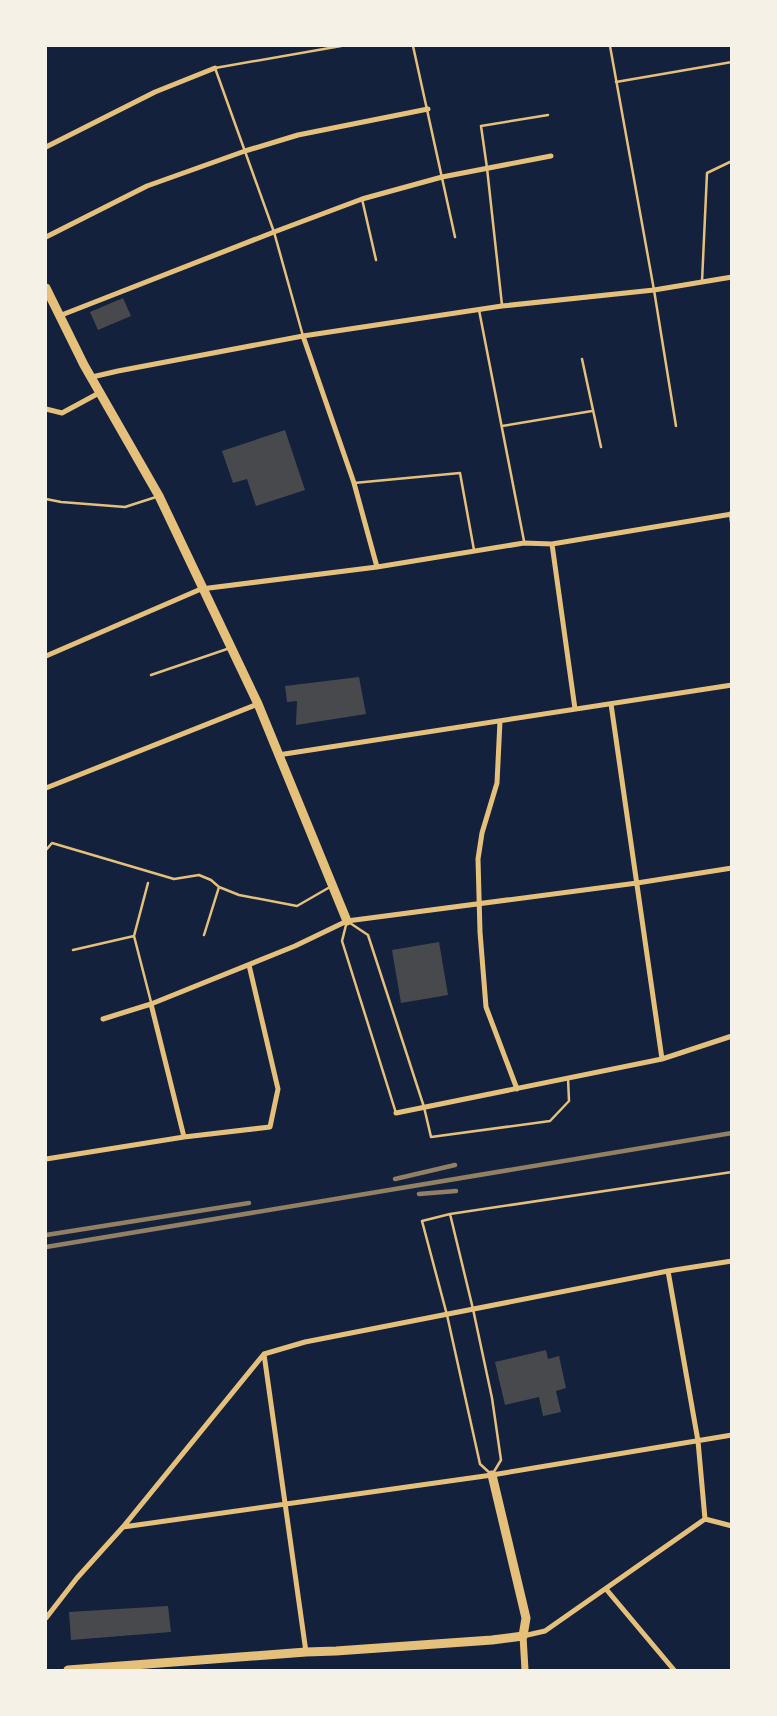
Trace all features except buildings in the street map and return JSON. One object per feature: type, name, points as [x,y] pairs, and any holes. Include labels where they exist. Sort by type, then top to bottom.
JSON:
[{"type":"main road","points":[[46,288],[99,392],[159,496],[258,704],[347,921]]},
{"type":"main road","points":[[68,1671],[523,1636],[526,1618],[492,1475]]},
{"type":"street","points":[[46,147],[155,92],[215,68]]},
{"type":"street","points":[[46,237],[147,186],[245,151],[298,135],[428,109]]},
{"type":"street","points":[[59,316],[362,199],[442,177],[551,156]]},
{"type":"street","points":[[92,377],[303,336],[502,306],[654,290],[732,277]]},
{"type":"street","points":[[303,336],[354,483],[377,567]]},
{"type":"street","points":[[46,409],[62,414],[99,392]]},
{"type":"street","points":[[46,656],[201,589],[377,567],[524,543],[552,544],[731,512]]},
{"type":"street","points":[[552,544],[575,709]]},
{"type":"street","points":[[278,755],[732,685]]},
{"type":"street","points":[[46,788],[258,704]]},
{"type":"street","points":[[611,704],[662,1059]]},
{"type":"street","points":[[500,721],[497,783],[482,833],[478,859],[480,932],[486,1007],[517,1089]]},
{"type":"street","points":[[103,1019],[151,1004],[295,946],[347,921],[732,868]]},
{"type":"street","points":[[46,1159],[270,1127],[278,1088],[248,965]]},
{"type":"street","points":[[151,1004],[184,1138]]},
{"type":"street","points":[[396,1113],[662,1059],[732,1036]]},
{"type":"street","points":[[46,1618],[264,1354],[305,1342],[668,1271],[732,1261]]},
{"type":"street","points":[[668,1271],[698,1441],[705,1519]]},
{"type":"street","points":[[264,1354],[306,1652]]},
{"type":"street","points":[[123,1527],[492,1475],[732,1435]]},
{"type":"street","points":[[525,1671],[523,1636],[545,1631],[705,1519],[732,1526]]},
{"type":"street","points":[[606,1589],[671,1669]]},
{"type":"lane","points":[[311,46],[312,51]]},
{"type":"lane","points":[[303,336],[274,232],[215,68],[341,46]]},
{"type":"lane","points":[[414,46],[454,237]]},
{"type":"lane","points":[[610,46],[676,426]]},
{"type":"lane","points":[[617,82],[732,62]]},
{"type":"lane","points":[[502,306],[481,126],[548,115]]},
{"type":"lane","points":[[702,282],[707,173],[732,161]]},
{"type":"lane","points":[[362,199],[376,260]]},
{"type":"lane","points":[[479,310],[524,543]]},
{"type":"lane","points":[[582,359],[601,447]]},
{"type":"lane","points":[[502,426],[592,411]]},
{"type":"lane","points":[[354,483],[460,472],[474,551]]},
{"type":"lane","points":[[46,499],[125,507],[159,496]]},
{"type":"lane","points":[[731,512],[732,528]]},
{"type":"lane","points":[[151,675],[230,648]]},
{"type":"lane","points":[[46,850],[52,843],[174,879],[199,875],[239,895],[297,906],[333,886]]},
{"type":"lane","points":[[148,883],[134,936],[151,1004]]},
{"type":"lane","points":[[204,935],[219,887]]},
{"type":"lane","points":[[396,1113],[342,942],[347,921],[368,935],[424,1107],[431,1137],[551,1121],[569,1101],[568,1078]]},
{"type":"lane","points":[[74,950],[134,936]]},
{"type":"lane","points":[[450,1214],[492,1398],[501,1460],[492,1475],[480,1464],[447,1315],[422,1221],[450,1214],[732,1172]]},
{"type":"railway","points":[[46,1247],[732,1133]]},
{"type":"railway","points":[[395,1179],[455,1165]]},
{"type":"railway","points":[[419,1194],[456,1191]]},
{"type":"railway","points":[[46,1235],[249,1203]]}]
